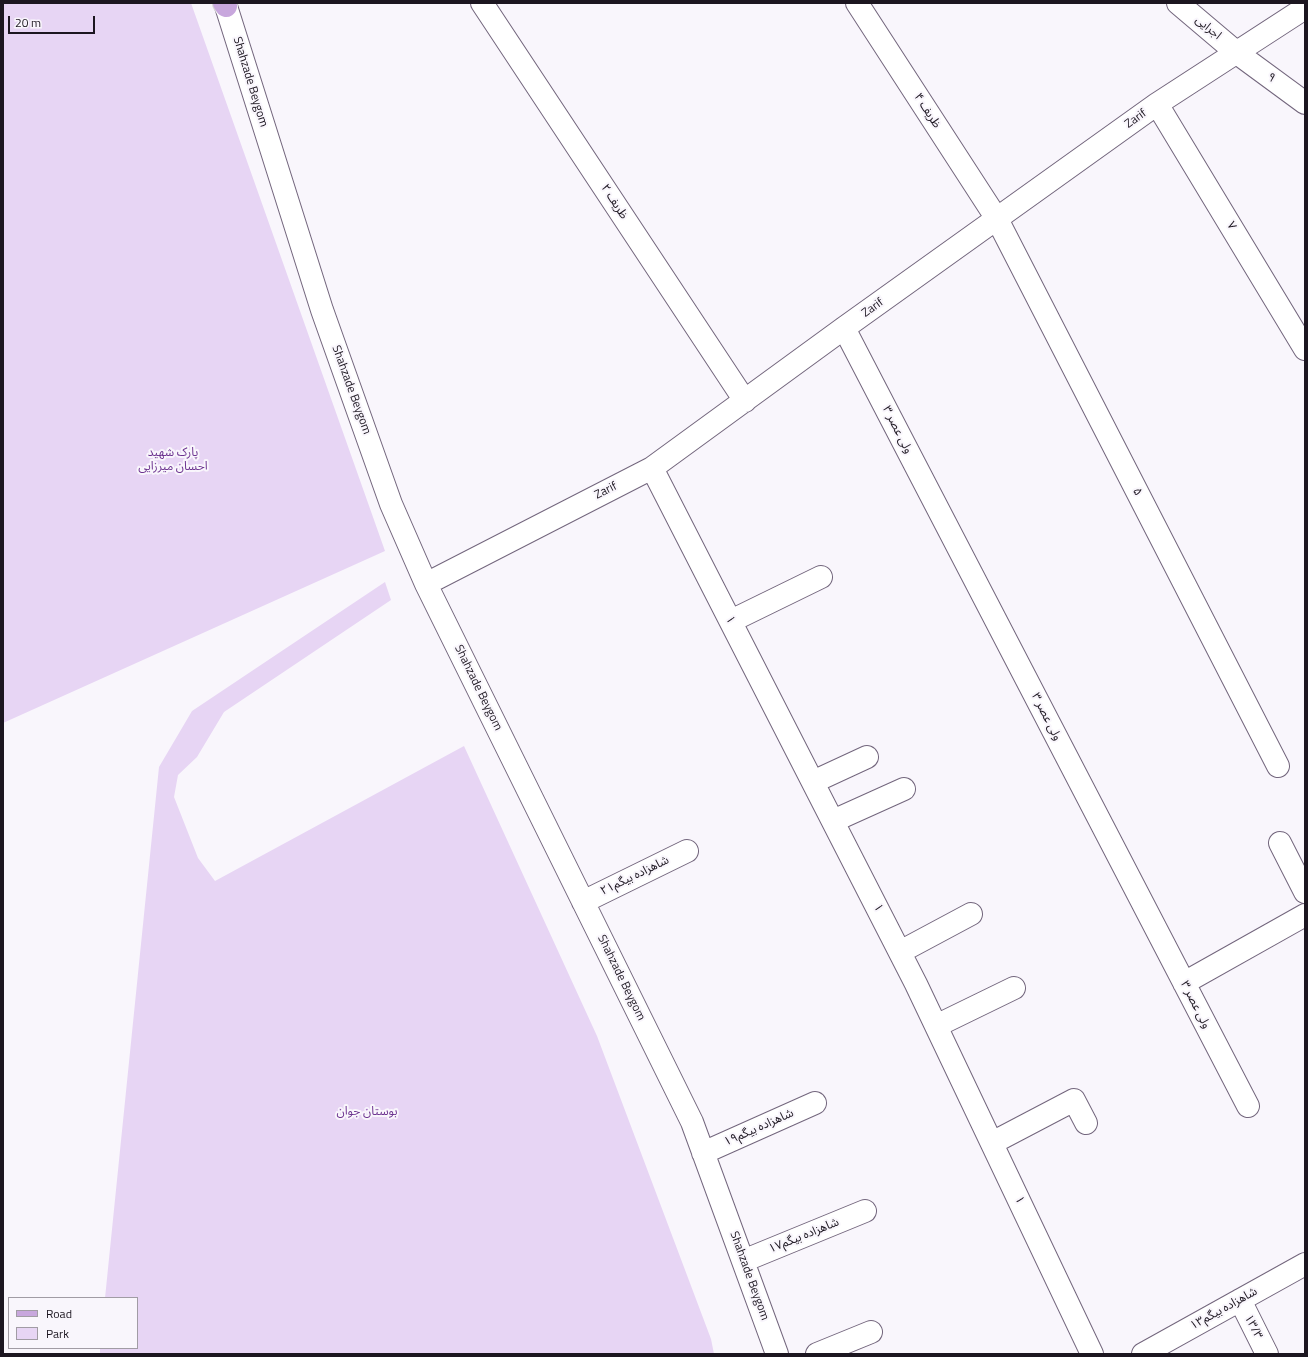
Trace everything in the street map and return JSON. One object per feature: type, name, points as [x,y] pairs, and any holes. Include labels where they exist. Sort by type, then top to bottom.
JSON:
[{"type":"street","name":"ظریف ۲","points":[[482,3],[745,401]]},
{"type":"street","name":"ظریف ۴","points":[[857,3],[997,219]]},
{"type":"street","name":"اجرایی","points":[[1178,3],[1237,53]]},
{"type":"street","name":"Shahzade Beygom","points":[[228,4],[322,310],[391,504],[426,584],[692,1122],[777,1354]]},
{"type":"street","name":"Zarif","points":[[426,584],[652,468],[844,328],[1157,104],[1237,53],[1300,7]]},
{"type":"street","name":"۹","points":[[1237,53],[1305,103]]},
{"type":"street","name":"۷","points":[[1157,104],[1305,349]]},
{"type":"street","name":"۵","points":[[997,219],[1278,766]]},
{"type":"street","name":"ولی عصر ۳","points":[[844,328],[1248,1106]]},
{"type":"street","name":"۱","points":[[652,468],[900,952],[1092,1354]]},
{"type":"street","points":[[731,621],[821,577]]},
{"type":"street","points":[[813,782],[867,757]]},
{"type":"street","points":[[833,821],[904,789]]},
{"type":"street","points":[[1280,843],[1305,892]]},
{"type":"street","name":"شاهزاده بیگم۲۱","points":[[583,902],[687,850]]},
{"type":"street","points":[[900,952],[971,914]]},
{"type":"street","points":[[1184,983],[1305,915]]},
{"type":"street","points":[[936,1026],[1014,988]]},
{"type":"street","points":[[992,1143],[1074,1100],[1086,1123]]},
{"type":"street","name":"شاهزاده بیگم۱۹","points":[[703,1153],[815,1103]]},
{"type":"street","name":"شاهزاده بیگم۱۷","points":[[743,1261],[865,1211]]},
{"type":"street","name":"شاهزاده بیگم۱۳","points":[[1143,1354],[1305,1264]]},
{"type":"street","name":"۱۳/۳","points":[[1240,1300],[1267,1354]]},
{"type":"street","points":[[817,1354],[871,1332]]},
{"type":"green space","name":"پارک شهید احسان میرزایی","points":[[3,3],[191,3],[385,551],[3,723]]},
{"type":"green space","name":"بوستان جوان","points":[[385,582],[391,600],[224,712],[197,757],[178,775],[174,797],[198,858],[215,881],[464,746],[597,1036],[711,1339],[714,1354],[100,1354],[100,1349],[138,1349],[138,1297],[105,1297],[159,767],[192,711]]}]
